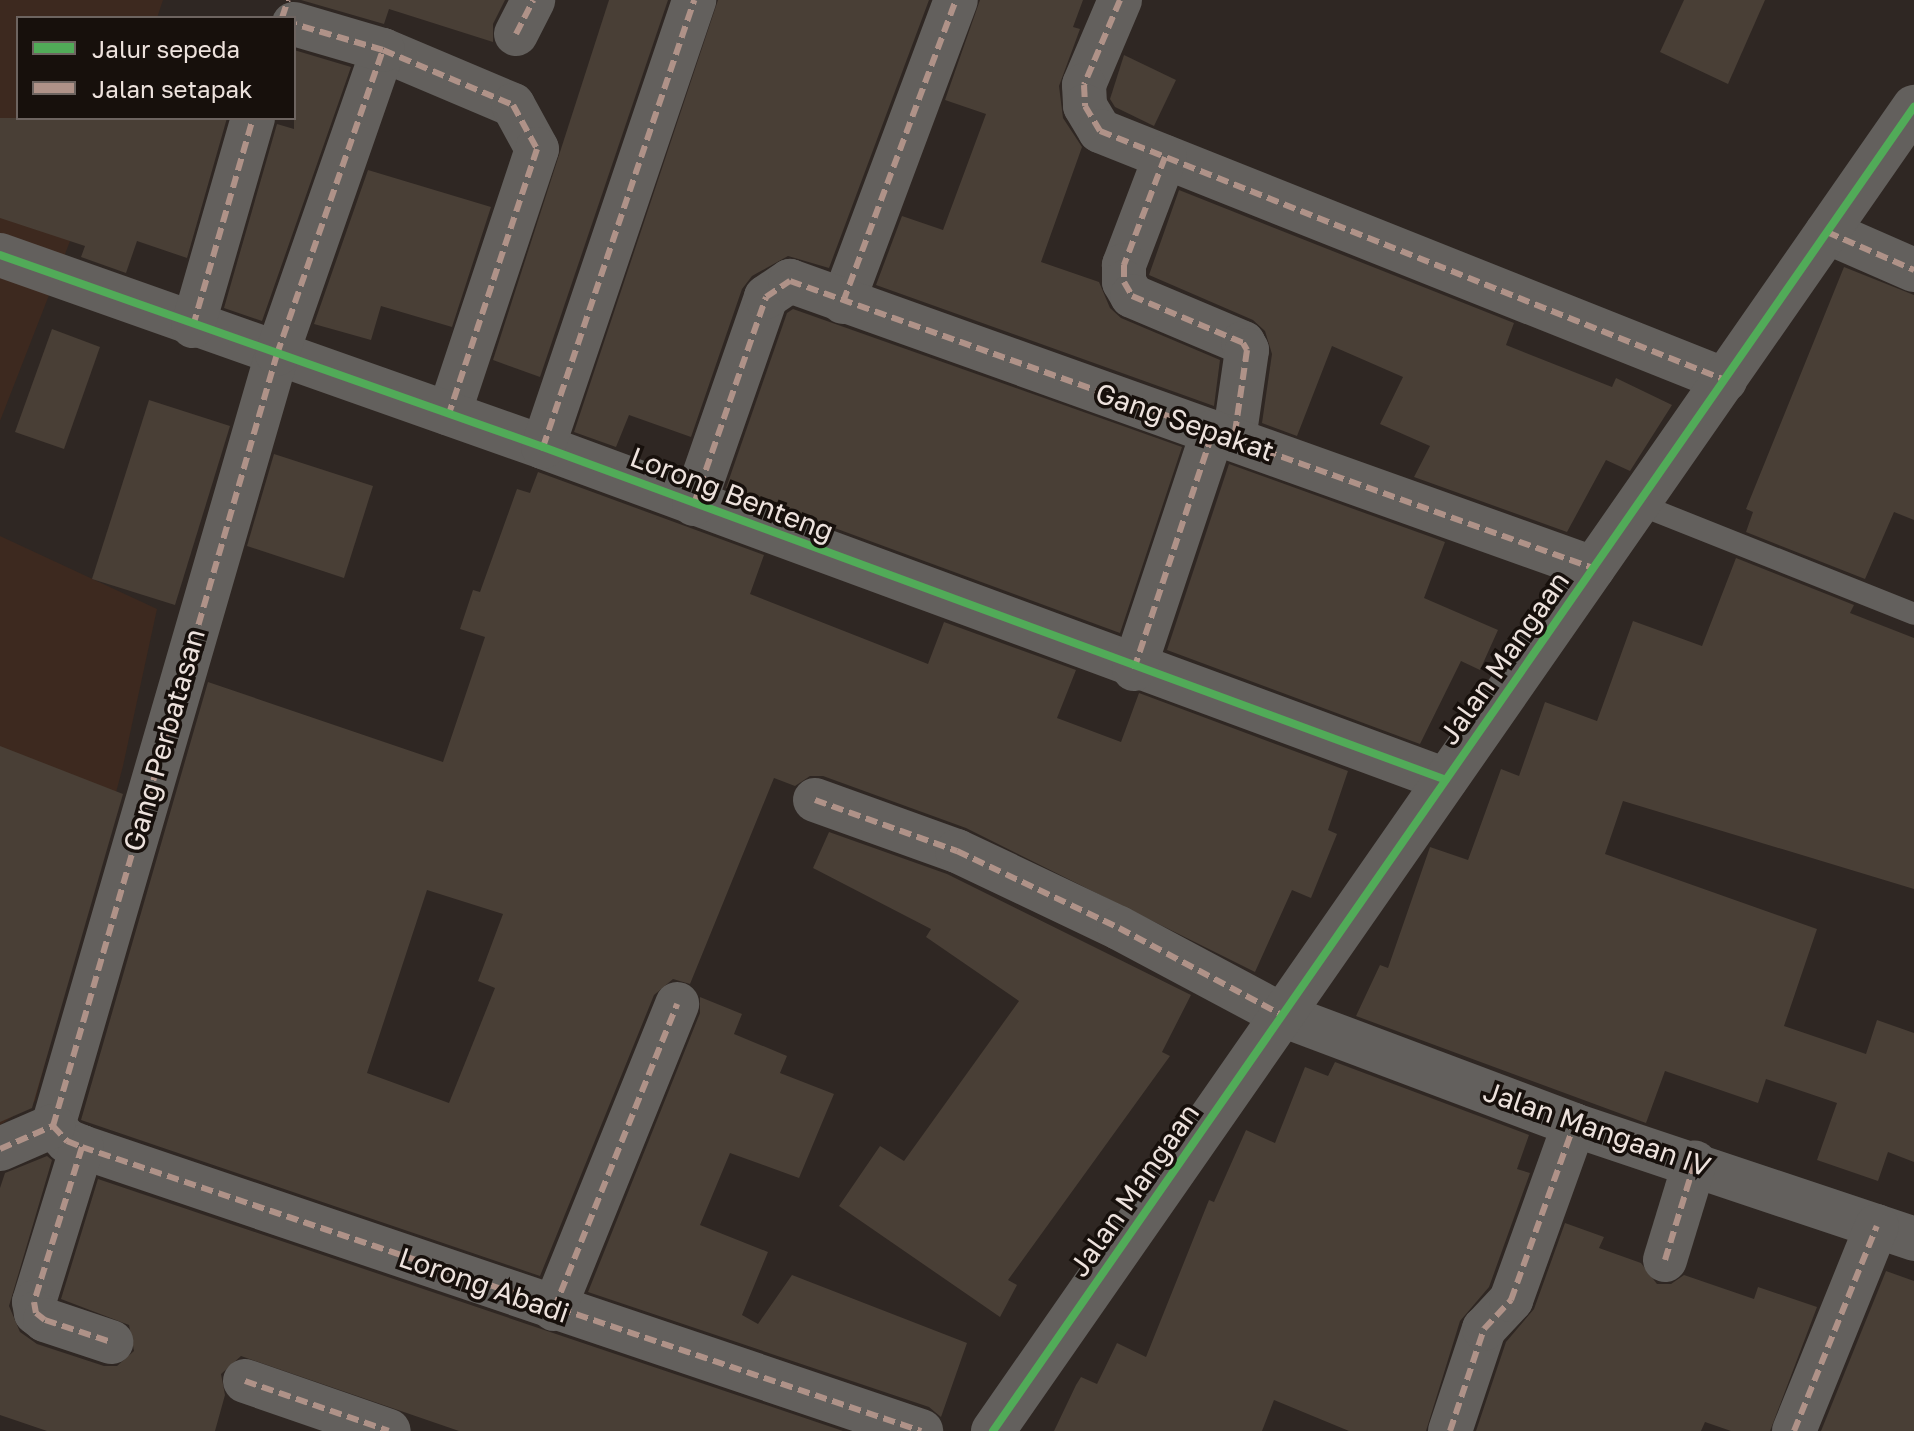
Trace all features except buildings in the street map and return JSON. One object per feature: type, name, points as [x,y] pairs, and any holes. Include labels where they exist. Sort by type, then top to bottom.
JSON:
[{"type":"street","points":[[843,302],[956,0]]},
{"type":"street","points":[[1120,0],[1084,85],[1085,106],[1100,131],[1725,380]]},
{"type":"street","points":[[543,447],[690,1]]},
{"type":"street","points":[[296,25],[383,50],[513,105],[537,149],[449,414]]},
{"type":"street","name":"Gang Perbatasan","points":[[111,1342],[45,1320],[36,1313],[34,1302],[68,1137],[277,354],[383,50]]},
{"type":"street","name":"Jalan Mangaan","points":[[993,1431],[1914,107]]},
{"type":"street","points":[[193,326],[252,120]]},
{"type":"street","points":[[1134,669],[1223,436],[1247,350],[1243,343],[1132,296],[1124,282],[1124,265],[1165,157]]},
{"type":"street","points":[[1827,232],[1914,270]]},
{"type":"street","name":"Lorong Benteng","points":[[0,255],[193,326],[543,447],[1134,669],[1446,780]]},
{"type":"street","name":"Gang Sepakat","points":[[694,504],[766,297],[777,286],[790,281],[1593,568]]},
{"type":"street","name":"Jalan Mangaan IV","points":[[815,800],[957,851],[1119,928],[1282,1015],[1574,1125],[1695,1162],[1895,1232]]},
{"type":"street","points":[[554,1309],[677,1004]]},
{"type":"street","points":[[1450,1431],[1484,1329],[1511,1300],[1574,1125]]},
{"type":"street","points":[[0,1149],[68,1137]]},
{"type":"street","name":"Lorong Abadi","points":[[68,1137],[554,1309],[921,1431]]},
{"type":"street","points":[[1665,1260],[1695,1162]]},
{"type":"street","points":[[1794,1431],[1895,1232]]},
{"type":"street","points":[[245,1381],[389,1431]]},
{"type":"lane","points":[[1638,504],[1914,614]]},
{"type":"shaded area","points":[[0,0],[163,0],[158,16],[16,16],[16,120],[117,120],[0,421]]},
{"type":"shaded area","points":[[0,536],[157,609],[123,766],[35,1101],[0,1125]]},
{"type":"marked path","points":[[283,16],[288,0]]},
{"type":"marked path","points":[[516,34],[533,0]]},
{"type":"marked path","points":[[543,447],[694,0]]},
{"type":"marked path","points":[[843,302],[956,0]]},
{"type":"marked path","points":[[1120,0],[1084,85],[1085,106],[1100,131],[1725,380]]},
{"type":"marked path","points":[[53,1126],[277,354],[383,50],[296,25]]},
{"type":"marked path","points":[[383,50],[513,105],[537,149],[449,414]]},
{"type":"marked path","points":[[193,326],[252,120]]},
{"type":"marked path","points":[[1165,157],[1124,265],[1124,282],[1132,296],[1243,343],[1247,350],[1234,439]]},
{"type":"marked path","points":[[1827,232],[1914,270]]},
{"type":"marked path","points":[[694,504],[766,297],[790,281],[1593,568]]},
{"type":"marked path","points":[[1134,669],[1213,432]]},
{"type":"marked path","points":[[815,800],[957,851],[1119,928],[1282,1015]]},
{"type":"marked path","points":[[554,1309],[677,1004]]},
{"type":"marked path","points":[[1450,1431],[1484,1329],[1511,1300],[1574,1125]]},
{"type":"marked path","points":[[53,1126],[67,1141],[82,1147],[921,1431]]},
{"type":"marked path","points":[[0,1149],[53,1126]]},
{"type":"marked path","points":[[82,1147],[34,1302],[36,1313],[45,1320],[111,1342]]},
{"type":"marked path","points":[[1665,1260],[1695,1162]]},
{"type":"marked path","points":[[1794,1431],[1877,1226]]},
{"type":"marked path","points":[[245,1381],[389,1431]]},
{"type":"cycle path","points":[[993,1431],[1914,107]]},
{"type":"cycle path","points":[[0,255],[543,447],[1446,780]]}]
